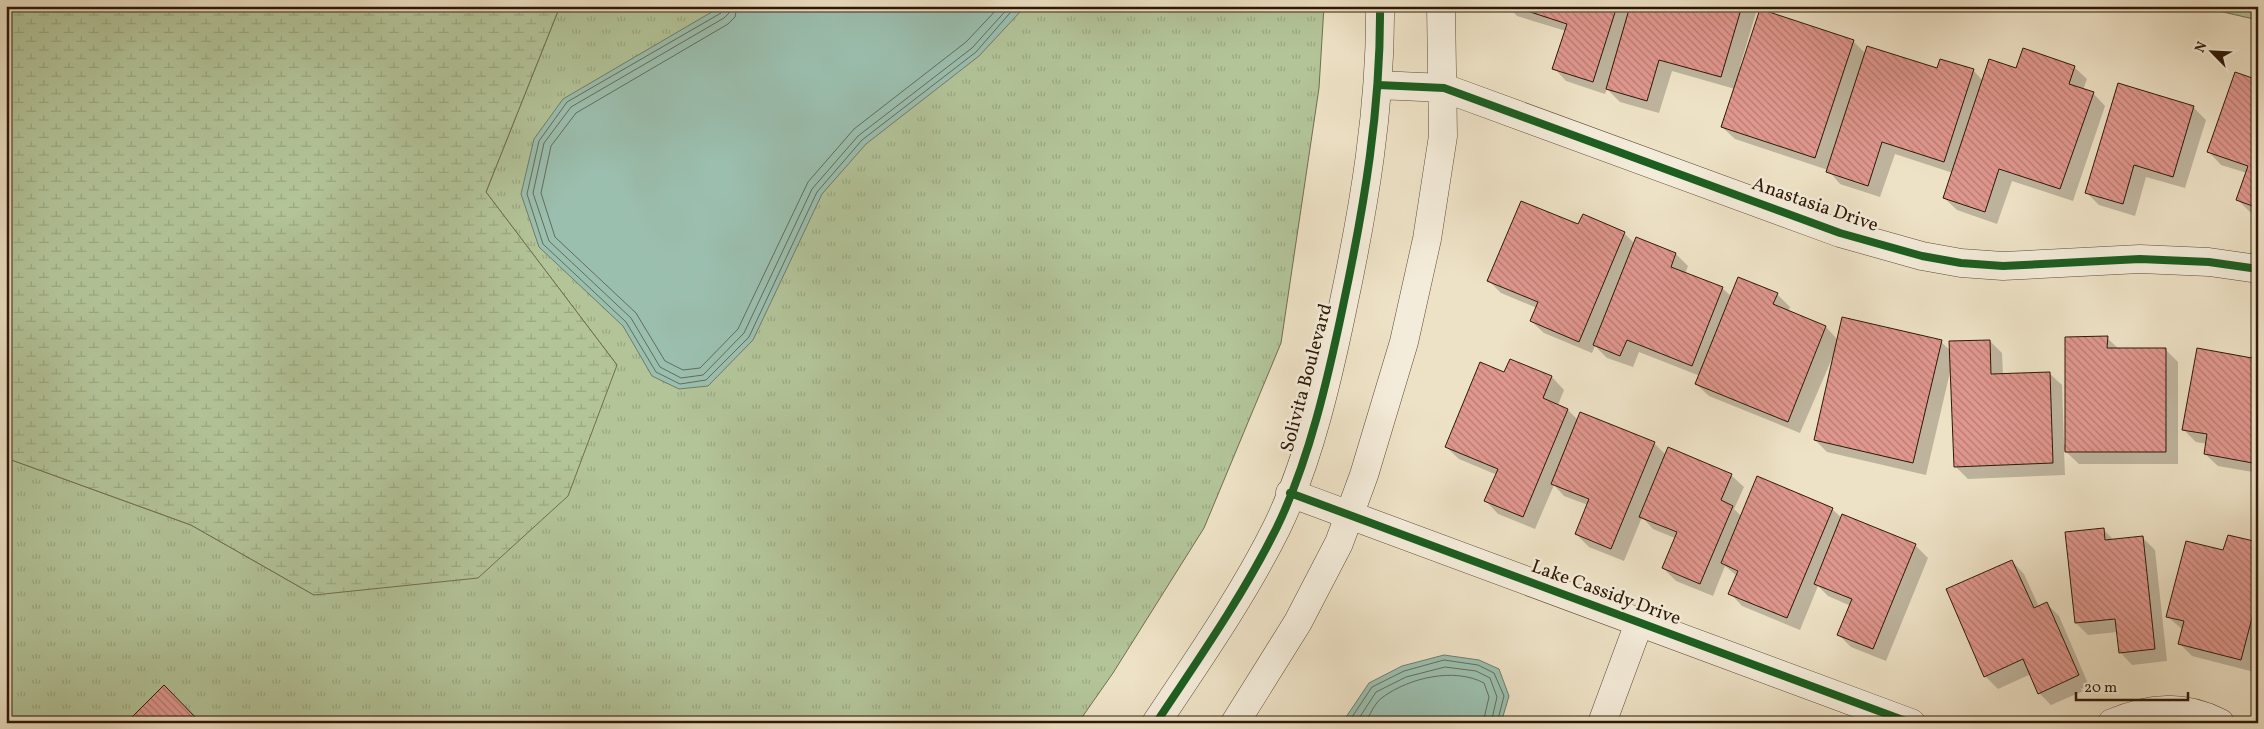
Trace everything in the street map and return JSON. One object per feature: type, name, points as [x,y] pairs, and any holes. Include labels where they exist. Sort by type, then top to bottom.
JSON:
[{"type":"street","name":"Solivita Boulevard","points":[[1156,723],[1212,639],[1277,526],[1304,460],[1332,362],[1360,229],[1378,85],[1380,6]]},
{"type":"street","points":[[1235,723],[1298,622],[1339,543],[1404,342],[1427,239],[1443,136],[1444,88],[1441,6]]},
{"type":"street","name":"Anastasia Drive","points":[[1378,85],[1444,88],[1840,233],[1922,256],[1961,263],[2003,266],[2140,259],[2210,262],[2258,268]]},
{"type":"street","name":"Lake Cassidy Drive","points":[[1290,493],[1911,723]]},
{"type":"street","points":[[1602,723],[1639,623]]},
{"type":"street","points":[[2112,723],[2150,710],[2171,709],[2192,713],[2220,723]]},
{"type":"green space","points":[[6,6],[560,6],[486,192],[617,365],[568,496],[478,578],[314,595],[191,525],[6,458]]},
{"type":"green space","points":[[560,6],[1324,6],[1319,88],[1281,343],[1204,528],[1113,673],[1078,723],[6,723],[6,458],[191,525],[314,595],[617,365],[486,192]]},
{"type":"green space","points":[[2197,6],[2258,6],[2258,20]]},
{"type":"water","points":[[722,6],[1021,6],[1020,12],[979,56],[866,144],[822,194],[753,340],[708,386],[679,389],[652,376],[623,326],[539,247],[521,194],[534,139],[563,99]]},
{"type":"water","points":[[1444,655],[1479,660],[1499,669],[1509,696],[1501,723],[1342,723],[1369,683],[1402,666]]},
{"type":"building","points":[[1512,6],[1617,6],[1593,82],[1552,69],[1567,24]]},
{"type":"building","points":[[1630,6],[1742,6],[1721,77],[1659,60],[1647,101],[1606,89]]},
{"type":"building","points":[[1760,9],[1854,40],[1815,158],[1721,127]]},
{"type":"building","points":[[1867,46],[1937,68],[1940,59],[1974,69],[1944,162],[1882,142],[1868,186],[1826,172]]},
{"type":"building","points":[[2023,48],[2075,66],[2069,84],[2094,92],[2060,189],[1999,169],[1985,212],[1943,198],[1989,59],[2016,68]]},
{"type":"building","points":[[2235,72],[2258,80],[2258,208],[2236,200],[2248,166],[2207,152]]},
{"type":"building","points":[[2118,83],[2194,106],[2173,177],[2134,165],[2123,204],[2085,193]]},
{"type":"building","points":[[1521,201],[1578,224],[1583,214],[1625,232],[1579,342],[1530,321],[1538,302],[1487,281]]},
{"type":"building","points":[[1636,237],[1676,253],[1671,267],[1723,287],[1692,366],[1627,340],[1620,356],[1593,345]]},
{"type":"building","points":[[1738,277],[1778,293],[1773,304],[1826,326],[1788,422],[1695,384]]},
{"type":"building","points":[[1842,317],[1942,340],[1913,463],[1814,440]]},
{"type":"building","points":[[2108,336],[2107,348],[2166,348],[2166,452],[2065,452],[2065,337]]},
{"type":"building","points":[[1990,340],[1991,374],[2050,372],[2053,463],[1954,467],[1949,341]]},
{"type":"building","points":[[2254,344],[2258,345],[2258,464],[2204,454],[2207,434],[2182,430],[2197,348],[2252,358]]},
{"type":"building","points":[[1510,359],[1552,376],[1543,398],[1568,409],[1523,517],[1484,501],[1498,469],[1445,447],[1480,362],[1504,372]]},
{"type":"building","points":[[1580,412],[1655,442],[1611,549],[1575,534],[1589,499],[1551,484]]},
{"type":"building","points":[[1668,447],[1732,474],[1721,500],[1733,506],[1700,584],[1662,568],[1677,532],[1639,517]]},
{"type":"building","points":[[1757,476],[1833,508],[1787,618],[1728,594],[1738,571],[1721,563]]},
{"type":"building","points":[[1842,514],[1916,544],[1873,649],[1837,635],[1852,599],[1814,584]]},
{"type":"building","points":[[2104,528],[2105,540],[2143,536],[2155,649],[2119,653],[2115,619],[2075,623],[2065,532]]},
{"type":"building","points":[[2228,535],[2258,542],[2258,595],[2241,660],[2178,644],[2184,621],[2166,617],[2186,541],[2223,550]]},
{"type":"building","points":[[2012,560],[2034,608],[2047,602],[2079,675],[2038,694],[2023,659],[1984,677],[1946,589]]},
{"type":"building","points":[[164,685],[201,723],[126,723]]},
{"type":"cycle path","points":[[1156,723],[1220,626],[1264,552],[1288,502],[1308,447],[1337,333],[1351,269],[1364,194],[1378,82],[1380,6]]},
{"type":"cycle path","points":[[1378,85],[1444,88],[1840,233],[1922,256],[1961,263],[2003,266],[2140,259],[2209,262],[2258,269]]},
{"type":"cycle path","points":[[1290,493],[1911,723]]}]
